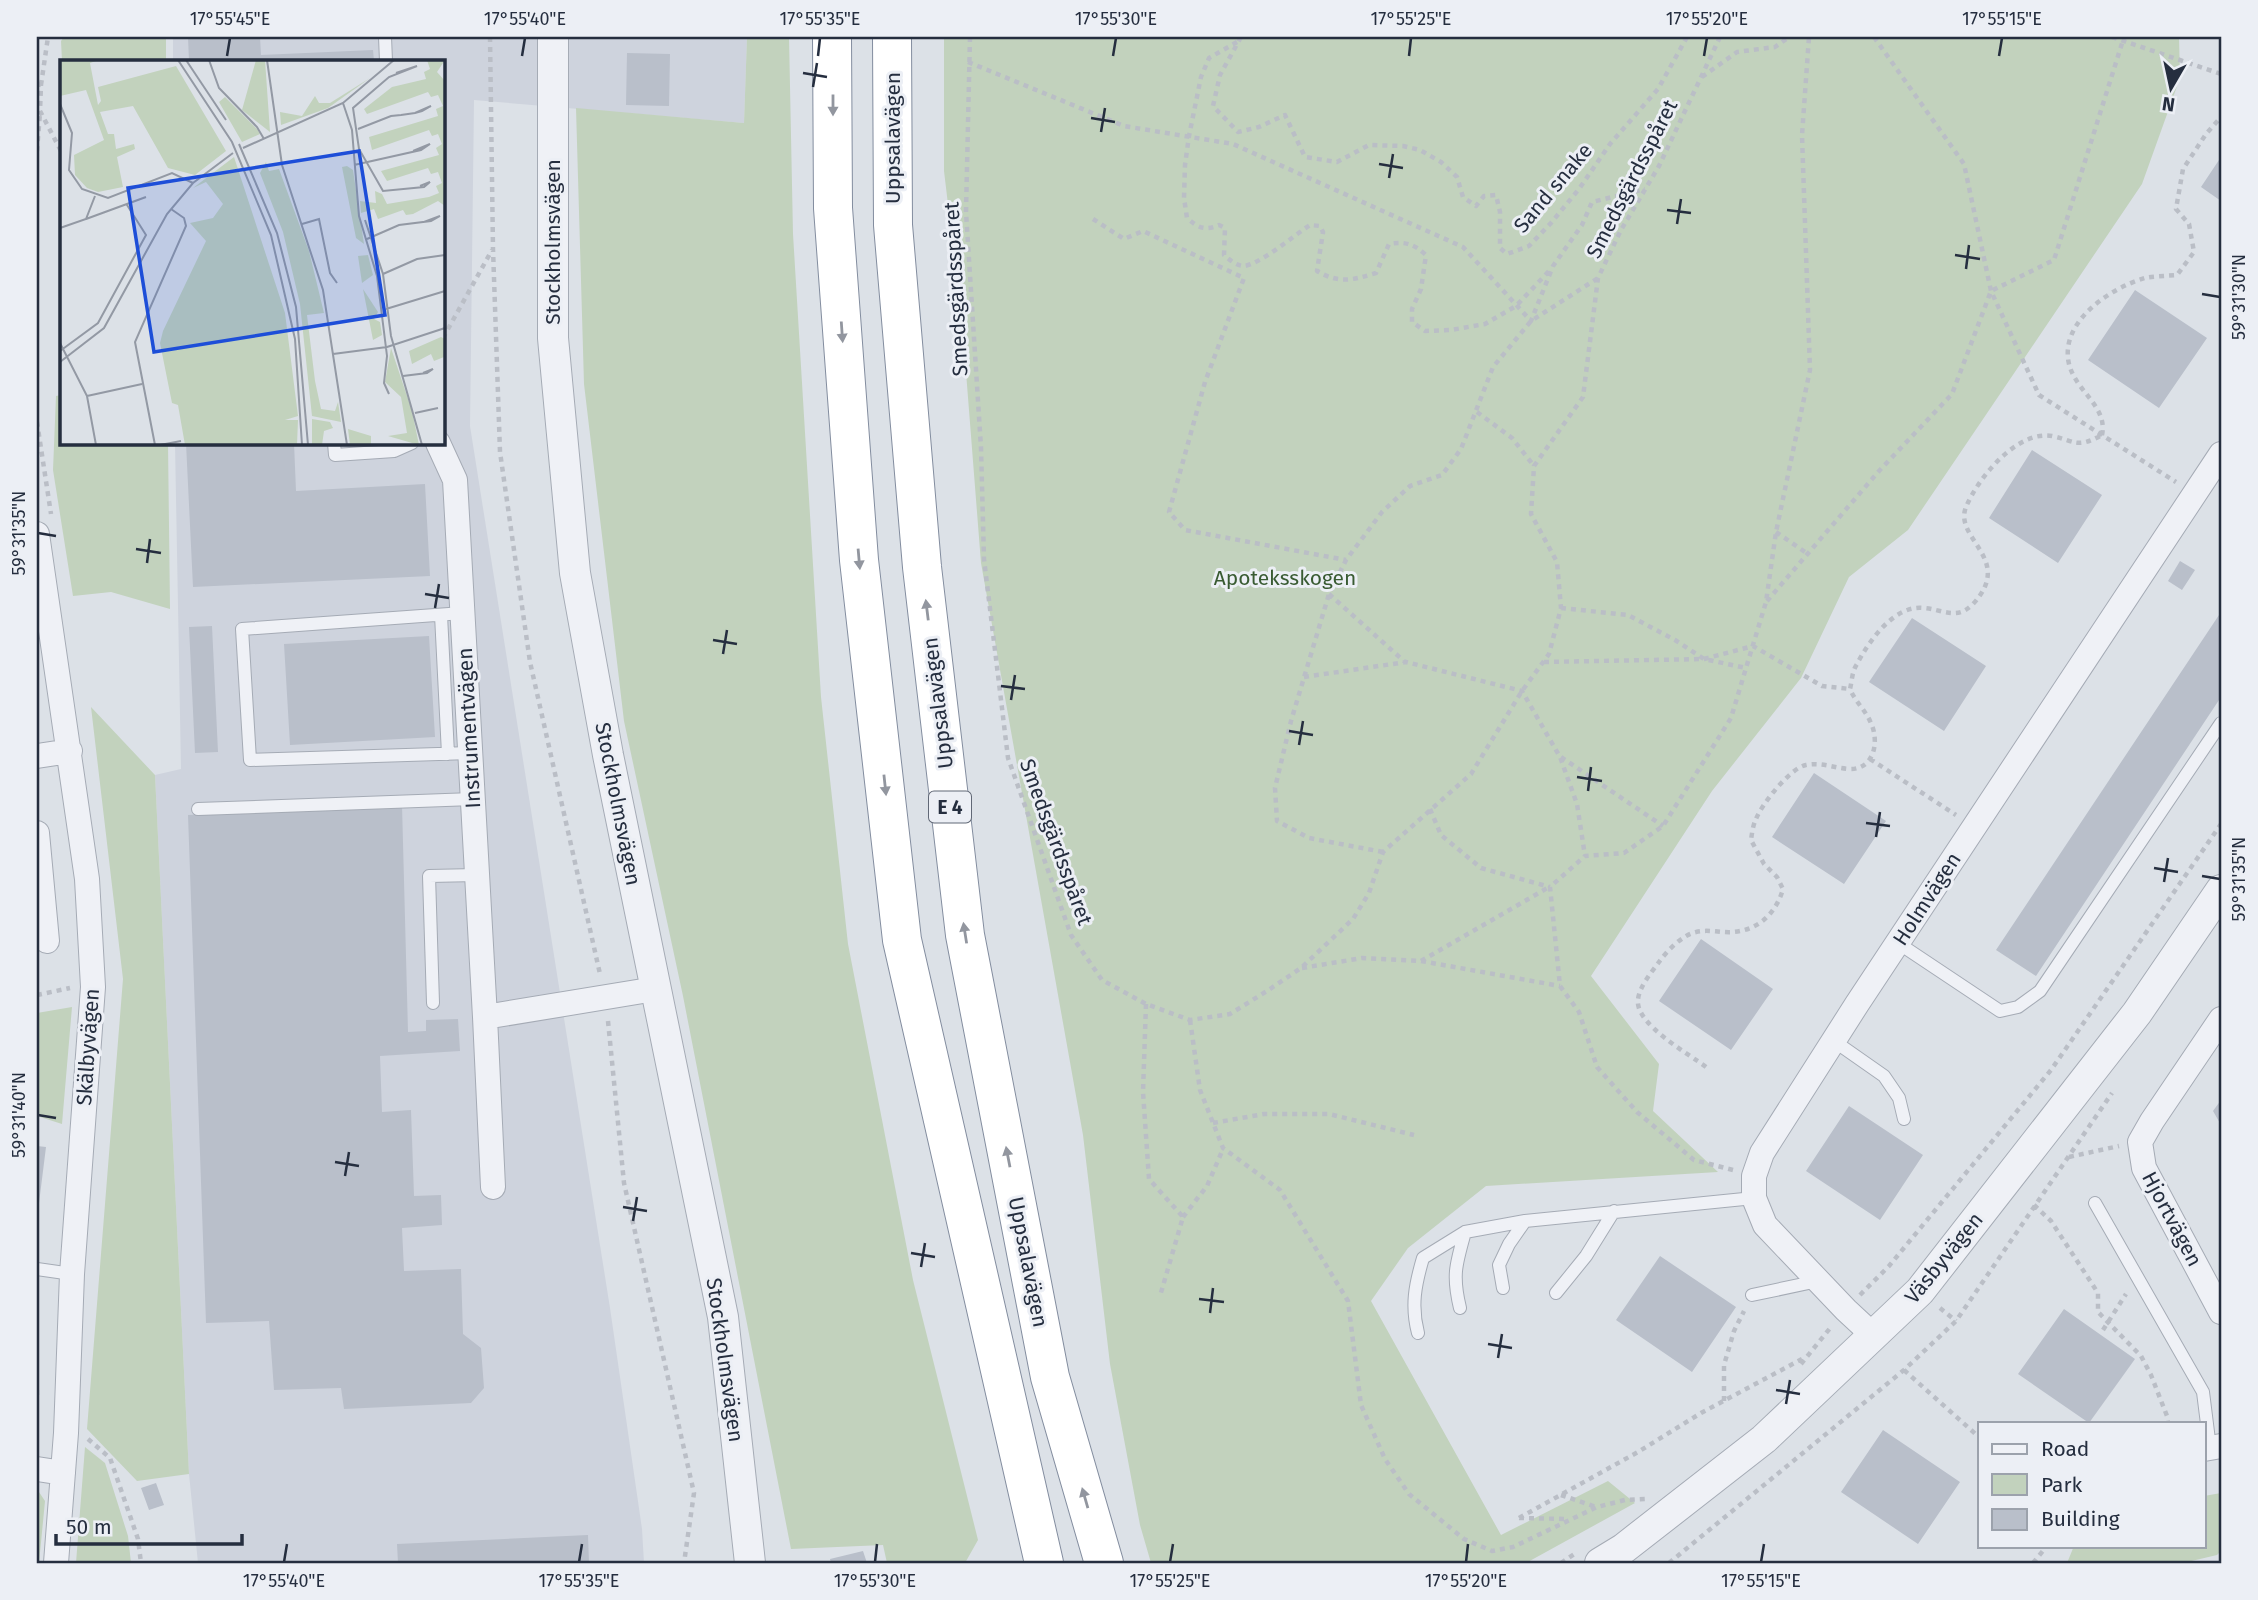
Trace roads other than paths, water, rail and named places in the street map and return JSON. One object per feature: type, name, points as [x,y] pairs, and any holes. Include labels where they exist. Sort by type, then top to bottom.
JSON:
[{"type":"highway","points":[[832,37],[833,208],[858,546],[902,940],[1044,1563]]},
{"type":"highway","name":"Uppsalavägen","points":[[892,37],[894,239],[922,567],[965,935],[1051,1377],[1104,1563]]},
{"type":"street","name":"Stockholmsvägen","points":[[553,37],[553,338],[575,573],[654,989],[723,1317],[750,1563]]},
{"type":"street","name":"Instrumentvägen","points":[[438,444],[455,480],[452,614],[459,754],[473,799],[493,1187]]},
{"type":"street","name":"Holmvägen","points":[[1754,1187],[1762,1153],[2221,454]]},
{"type":"street","name":"Skälbyvägen","points":[[37,534],[87,879],[93,987],[72,1274],[66,1433],[56,1563]]},
{"type":"street","points":[[37,755],[70,751]]},
{"type":"street","points":[[37,833],[47,941]]},
{"type":"street","name":"Väsbyvägen","points":[[1620,1558],[1764,1439],[1920,1292],[2137,1013],[2221,890]]},
{"type":"street","points":[[485,1017],[654,989]]},
{"type":"street","name":"Hjortvägen","points":[[2221,1019],[2140,1142],[2144,1168],[2221,1312]]},
{"type":"street","points":[[1754,1187],[1765,1225],[1874,1336]]},
{"type":"street","points":[[37,1469],[63,1473]]},
{"type":"lane","points":[[384,37],[386,60]]},
{"type":"lane","points":[[334,444],[335,455],[394,451],[410,444]]},
{"type":"lane","points":[[452,614],[242,629],[250,760],[459,754]]},
{"type":"lane","points":[[1898,943],[2000,1010],[2018,1007],[2040,991],[2221,723]]},
{"type":"lane","points":[[198,809],[473,799]]},
{"type":"lane","points":[[433,1003],[429,876],[477,875]]},
{"type":"lane","points":[[1834,1041],[1884,1076],[1899,1098],[1904,1118]]},
{"type":"lane","points":[[1418,1333],[1413,1313],[1414,1286],[1423,1258],[1465,1232],[1525,1221],[1614,1211],[1754,1187]]},
{"type":"lane","points":[[2095,1203],[2203,1392],[2212,1448]]},
{"type":"lane","points":[[1556,1293],[1586,1256],[1614,1211]]},
{"type":"lane","points":[[1503,1288],[1499,1265],[1525,1221]]},
{"type":"lane","points":[[1460,1308],[1454,1283],[1457,1258],[1465,1232]]},
{"type":"lane","points":[[37,1269],[72,1274]]},
{"type":"lane","points":[[1752,1295],[1818,1281]]},
{"type":"park label","name":"Apoteksskogen","points":[[1285,578]]}]
